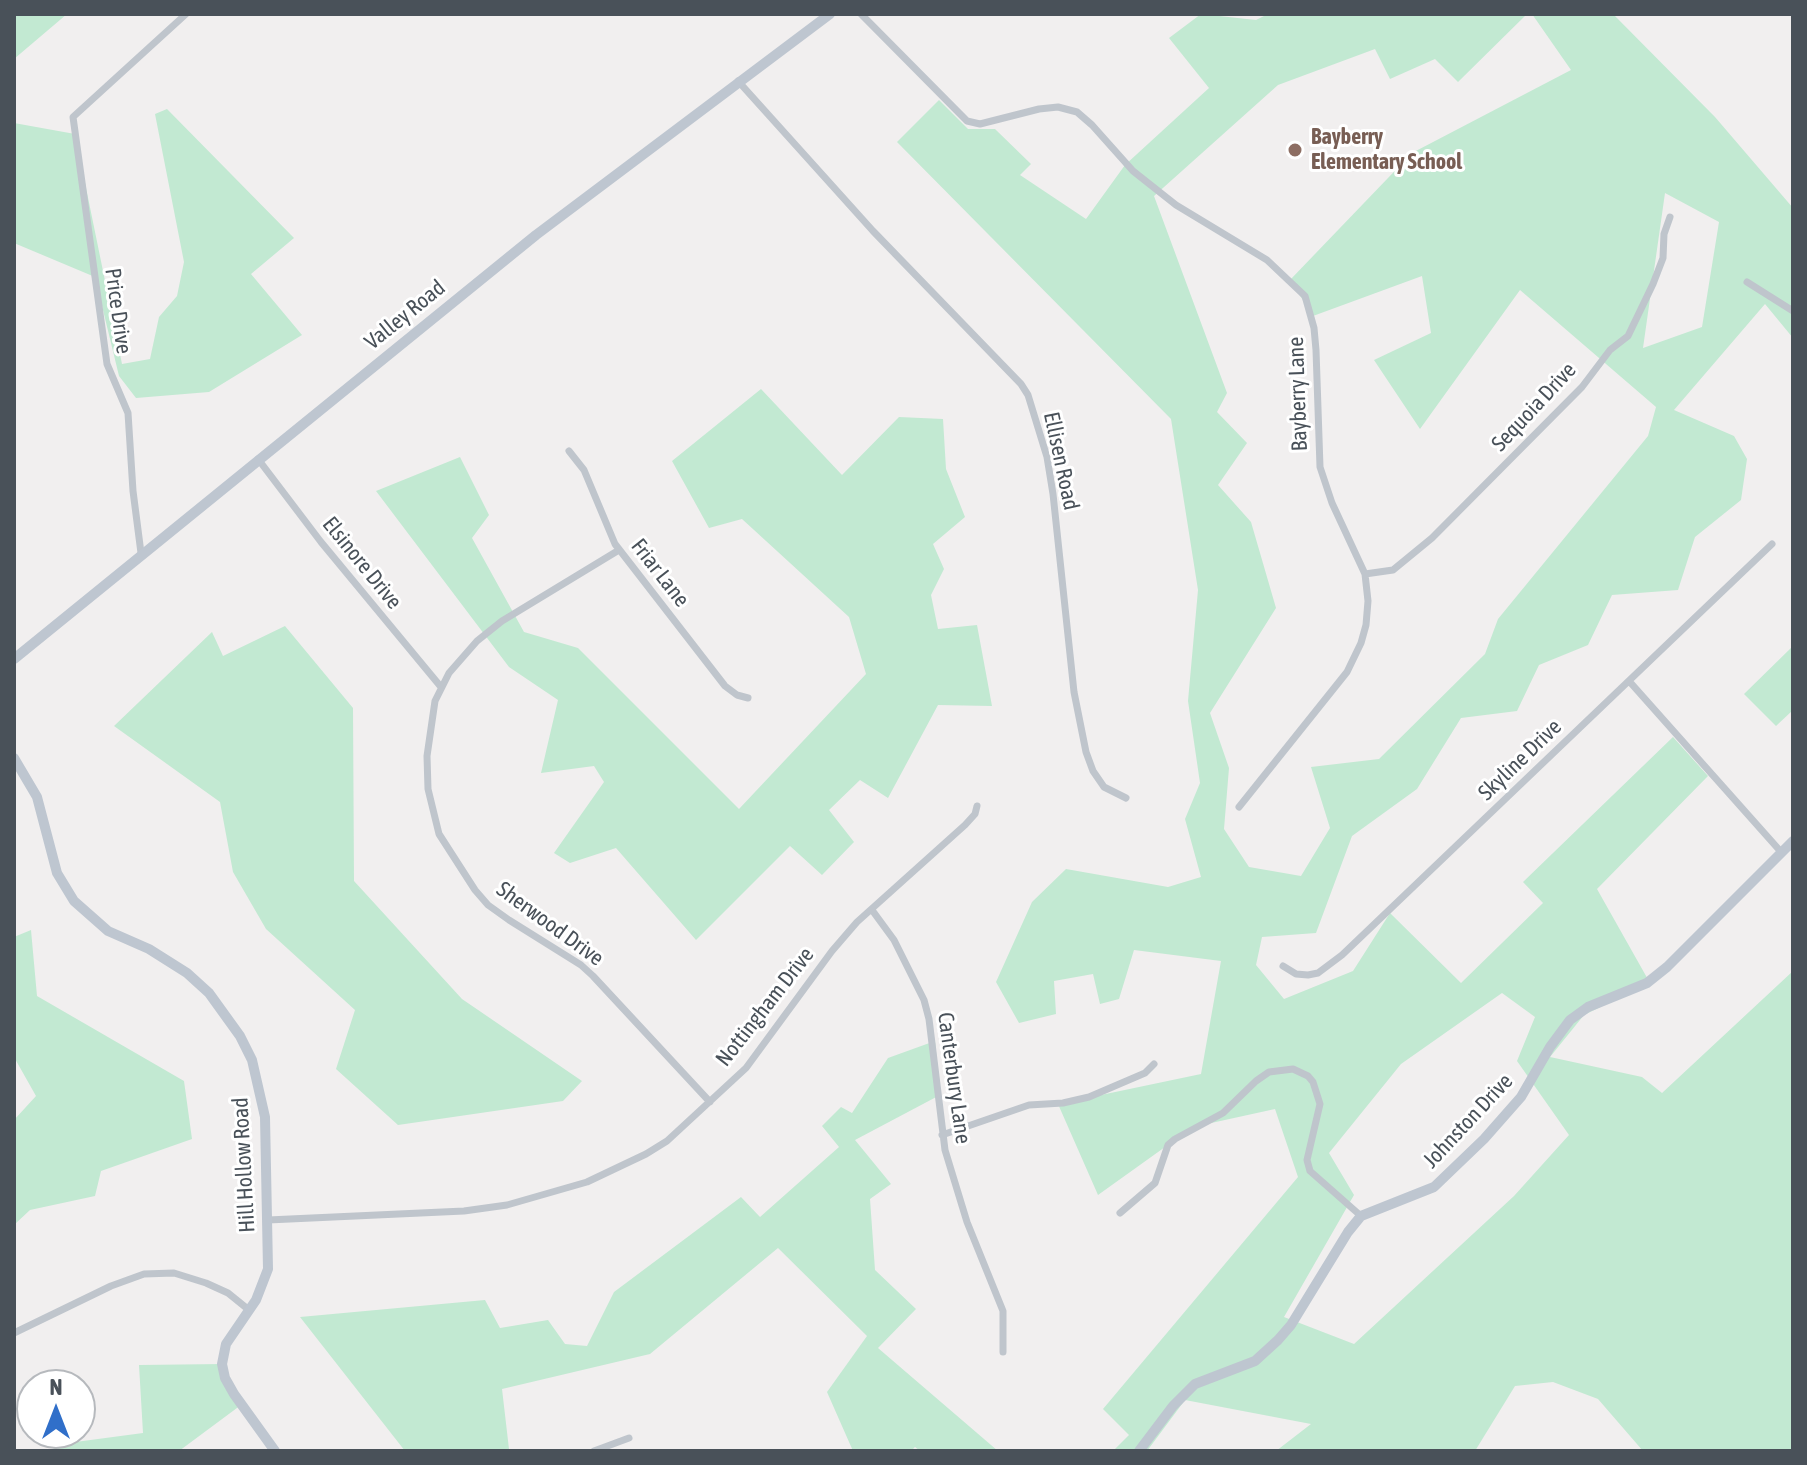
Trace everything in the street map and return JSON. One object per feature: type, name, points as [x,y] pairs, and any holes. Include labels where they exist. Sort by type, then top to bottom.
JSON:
[{"type":"street","name":"Price Drive","points":[[141,553],[128,413],[107,364],[73,117],[186,14]]},
{"type":"street","name":"Valley Road","points":[[14,659],[536,235],[830,14]]},
{"type":"street","name":"Bayberry Lane","points":[[861,14],[967,121],[980,124],[1058,107],[1077,112],[1133,171],[1176,205],[1267,260],[1299,288],[1309,305],[1314,328],[1320,467],[1332,503],[1365,574],[1368,601],[1366,625],[1353,661],[1332,692],[1239,807]]},
{"type":"street","name":"Ellisen Road","points":[[738,81],[873,231],[1021,384],[1028,395],[1047,457],[1074,692],[1086,752],[1093,771],[1104,787],[1126,798]]},
{"type":"street","name":"Sequoia Drive","points":[[1365,574],[1393,570],[1432,538],[1582,387],[1610,350],[1628,336],[1663,258],[1664,234],[1670,217]]},
{"type":"street","points":[[1747,282],[1793,311]]},
{"type":"street","name":"Friar Lane","points":[[569,451],[584,470],[619,550],[725,686],[737,695],[748,698]]},
{"type":"street","name":"Elsinore Drive","points":[[258,459],[321,542],[441,687]]},
{"type":"street","name":"Skyline Drive","points":[[1283,966],[1296,974],[1308,975],[1318,973],[1342,955],[1772,544]]},
{"type":"street","name":"Sherwood Drive","points":[[619,550],[502,621],[477,641],[441,687],[435,701],[429,736],[428,789],[436,826],[453,859],[488,905],[581,965],[710,1102]]},
{"type":"street","points":[[1629,681],[1782,853]]},
{"type":"street","name":"Hill Hollow Road","points":[[14,758],[37,797],[57,873],[74,901],[108,931],[149,949],[187,973],[209,993],[240,1036],[252,1060],[265,1117],[268,1269],[249,1310],[226,1344],[222,1364],[225,1378],[275,1451]]},
{"type":"street","name":"Nottingham Drive","points":[[268,1220],[464,1211],[507,1205],[587,1182],[646,1154],[667,1141],[759,1053],[832,951],[857,922],[965,825],[975,814],[977,806]]},
{"type":"street","name":"Johnston Drive","points":[[1361,1216],[1434,1187],[1484,1139],[1521,1097],[1570,1020],[1588,1007],[1647,983],[1667,967],[1793,841]]},
{"type":"street","name":"Canterbury Lane","points":[[872,910],[894,940],[924,1000],[942,1135],[967,1222],[1003,1311],[1003,1352]]},
{"type":"street","points":[[942,1135],[1029,1105],[1063,1103],[1089,1097],[1145,1073],[1154,1064]]},
{"type":"street","points":[[1120,1213],[1155,1183],[1168,1145],[1175,1139],[1223,1113],[1269,1072],[1293,1069],[1313,1082],[1320,1104],[1307,1160],[1310,1171],[1361,1216],[1291,1325],[1278,1340],[1255,1361],[1195,1384],[1173,1406],[1139,1451]]},
{"type":"street","points":[[14,1333],[111,1286],[144,1274],[174,1273],[206,1283],[228,1293],[249,1310]]},
{"type":"street","points":[[594,1451],[629,1438]]},
{"type":"green space","points":[[14,14],[67,14],[14,59]]},
{"type":"green space","points":[[1201,14],[1256,20],[1268,14],[1527,14],[1458,82],[1435,59],[1390,79],[1375,49],[1278,85],[1154,196],[1227,393],[1217,412],[1247,443],[1218,485],[1251,522],[1276,608],[1210,713],[1229,768],[1224,829],[1249,867],[1301,876],[1330,828],[1311,767],[1379,759],[1485,654],[1498,619],[1648,436],[1656,407],[1520,290],[1420,429],[1374,360],[1431,333],[1422,276],[1313,316],[1290,280],[1412,153],[1571,70],[1532,14],[1613,14],[1715,117],[1793,208],[1793,338],[1765,304],[1674,410],[1734,436],[1747,459],[1741,500],[1695,537],[1678,590],[1612,595],[1588,645],[1539,665],[1517,711],[1461,718],[1417,789],[1352,836],[1316,933],[1262,937],[1256,965],[1284,999],[1353,971],[1390,913],[1461,983],[1543,903],[1523,882],[1673,737],[1708,776],[1597,889],[1650,983],[1584,1015],[1550,1057],[1642,1077],[1662,1093],[1793,971],[1793,1451],[1643,1451],[1598,1399],[1553,1382],[1515,1386],[1475,1451],[1276,1451],[1311,1424],[1185,1400],[1147,1451],[1113,1451],[1129,1435],[1103,1409],[1298,1177],[1275,1109],[1193,1127],[1098,1195],[1058,1104],[1201,1074],[1221,961],[1134,950],[1119,999],[1100,1004],[1093,974],[1054,981],[1056,1014],[1019,1023],[996,982],[1032,902],[1066,869],[1168,887],[1201,877],[1185,819],[1200,783],[1188,701],[1198,590],[1171,419],[897,142],[939,100],[968,129],[995,129],[1031,164],[1020,175],[1086,219],[1125,165],[1209,88],[1169,38]],"holes":[[[1665,193],[1719,222],[1702,327],[1643,348]],[[1502,993],[1535,1017],[1517,1061],[1569,1135],[1514,1196],[1354,1344],[1284,1317],[1354,1195],[1329,1153],[1401,1064]]]},
{"type":"green space","points":[[167,109],[294,238],[251,274],[302,335],[209,392],[136,398],[119,376],[95,277],[14,243],[14,123],[75,134],[122,364],[150,359],[159,317],[177,296],[184,262],[155,114]]},
{"type":"green space","points":[[761,389],[842,475],[899,417],[943,419],[946,469],[965,517],[933,544],[944,569],[931,595],[938,629],[977,625],[992,706],[938,705],[888,798],[860,780],[829,810],[854,842],[822,875],[790,846],[696,940],[616,848],[570,863],[554,853],[604,782],[594,766],[541,773],[558,700],[509,667],[376,491],[460,457],[489,515],[472,538],[524,632],[578,648],[739,809],[866,674],[849,617],[742,519],[709,528],[672,461]]},
{"type":"green space","points":[[285,626],[353,708],[354,881],[462,999],[582,1081],[563,1101],[398,1125],[336,1069],[355,1010],[266,929],[233,872],[220,802],[114,726],[212,632],[223,656]]},
{"type":"green space","points":[[1793,646],[1793,710],[1776,726],[1744,694]]},
{"type":"green space","points":[[31,930],[37,996],[184,1081],[192,1139],[101,1171],[95,1196],[30,1210],[14,1225],[14,1120],[36,1096],[14,1057],[14,937]]},
{"type":"green space","points":[[935,1041],[940,1095],[855,1140],[891,1184],[870,1199],[875,1270],[916,1309],[878,1348],[998,1451],[920,1451],[915,1447],[911,1451],[853,1451],[827,1392],[867,1336],[778,1248],[650,1354],[502,1389],[509,1449],[505,1451],[405,1451],[300,1317],[485,1300],[500,1328],[548,1320],[565,1344],[587,1346],[614,1292],[741,1197],[760,1217],[839,1147],[822,1126],[841,1107],[852,1113],[888,1058]]},
{"type":"green space","points":[[223,1364],[241,1405],[179,1451],[54,1451],[96,1449],[96,1439],[143,1433],[139,1365]]},
{"type":"place","name":"Bayberry Elementary School","points":[[1295,150]]}]
